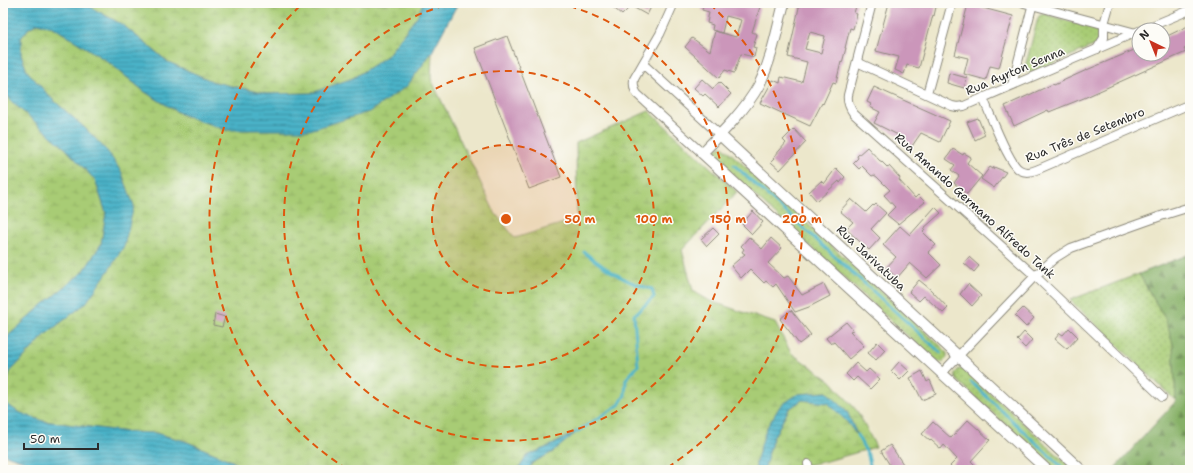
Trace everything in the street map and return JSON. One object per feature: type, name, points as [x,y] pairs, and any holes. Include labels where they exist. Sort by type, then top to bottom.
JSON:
[{"type":"street","points":[[674,3],[660,34],[633,83],[637,94],[1047,470]]},
{"type":"street","points":[[702,153],[720,135],[758,86],[765,72],[784,3]]},
{"type":"street","name":"Rua Amando Germano Alfredo Tank","points":[[872,3],[848,95],[850,108],[854,114],[1035,276],[1162,397]]},
{"type":"street","points":[[927,94],[952,3]]},
{"type":"street","points":[[1024,3],[1033,4],[1104,24],[1131,29]]},
{"type":"street","points":[[1097,49],[1104,38],[1104,24],[1110,3]]},
{"type":"street","points":[[1012,86],[1033,4]]},
{"type":"street","name":"Rua Ayrton Senna","points":[[1161,22],[1190,10]]},
{"type":"street","name":"Rua Ayrton Senna","points":[[857,62],[957,107],[964,106],[1012,86],[1131,34]]},
{"type":"street","name":"Rua Jarivatuba","points":[[643,64],[1081,470]]},
{"type":"street","name":"Rua Três de Setembro","points":[[983,98],[1009,157],[1019,170],[1026,173],[1041,168],[1190,104]]},
{"type":"street","points":[[942,373],[1035,276],[1055,258],[1071,248],[1190,207]]},
{"type":"green space","points":[[83,3],[423,3],[418,15],[387,56],[353,78],[312,93],[267,94],[214,82],[168,62],[123,25]]},
{"type":"green space","points":[[1045,14],[1092,28],[1098,32],[1100,37],[1095,45],[1034,72],[1029,72],[1025,67],[1038,18],[1040,15]]},
{"type":"green space","points":[[37,23],[53,27],[107,61],[145,92],[181,114],[226,130],[407,86],[432,52],[431,79],[495,213],[515,238],[577,219],[576,143],[649,111],[737,192],[682,250],[693,291],[710,301],[775,323],[791,353],[831,381],[857,411],[876,447],[827,461],[790,468],[790,470],[764,470],[773,438],[789,409],[802,400],[828,403],[847,422],[857,435],[827,392],[798,394],[756,462],[756,470],[529,470],[532,463],[553,452],[575,432],[554,444],[527,456],[518,470],[244,470],[232,461],[185,441],[155,433],[128,432],[43,421],[18,412],[3,401],[10,372],[46,334],[86,303],[124,246],[86,129],[51,98],[27,71],[21,55],[21,38],[28,29]]},
{"type":"green space","points":[[3,89],[12,102],[65,148],[95,180],[106,213],[101,244],[84,271],[39,308],[6,338],[3,343]]},
{"type":"green space","points":[[721,146],[724,147],[944,349],[947,358],[940,362],[934,360],[719,163],[715,158],[714,152],[715,149]]},
{"type":"green space","points":[[1190,254],[1190,470],[1113,470],[1176,401],[1173,344],[1166,320],[1139,274]]},
{"type":"green space","points":[[1139,274],[1166,320],[1173,344],[1176,401],[1070,300]]},
{"type":"green space","points":[[959,369],[963,369],[969,373],[1074,470],[1054,470],[956,379],[955,373]]},
{"type":"water","points":[[3,3],[83,3],[123,25],[168,62],[214,82],[267,94],[312,93],[353,78],[387,56],[418,15],[423,3],[458,3],[432,52],[407,86],[369,112],[310,130],[226,130],[181,114],[145,92],[107,61],[53,27],[37,23],[28,29],[21,38],[21,55],[27,71],[51,98],[86,129],[108,152],[122,173],[134,206],[124,246],[109,270],[86,303],[46,334],[10,372],[3,396],[3,343],[6,338],[39,308],[84,271],[101,244],[106,213],[95,180],[65,148],[12,102],[3,89]]},
{"type":"water","points":[[827,392],[847,411],[858,437],[847,422],[828,403],[802,400],[789,409],[773,438],[764,470],[756,470],[756,462],[766,429],[780,406],[798,394]]},
{"type":"water","points":[[3,401],[18,412],[43,421],[128,432],[155,433],[185,441],[232,461],[244,470],[163,470],[156,468],[122,470],[50,470],[3,454]]},
{"type":"water","points":[[578,431],[553,452],[532,463],[529,470],[518,470],[527,456]]},
{"type":"building","points":[[608,3],[653,3],[647,15],[631,6],[622,15]]},
{"type":"building","points":[[704,3],[748,3],[760,7],[752,32],[757,34],[753,47],[756,48],[754,57],[741,54],[734,73],[725,70],[719,78],[685,47],[692,38],[710,51],[715,31],[722,33],[712,30],[713,25],[707,23],[709,12],[702,10]],"holes":[[[726,16],[741,20],[736,37],[722,33]]]},
{"type":"building","points":[[800,3],[857,3],[854,13],[857,14],[853,29],[850,28],[836,83],[833,82],[823,104],[822,103],[810,126],[760,103],[773,80],[780,83],[781,77],[802,82],[807,62],[788,57]],"holes":[[[810,32],[825,36],[821,53],[805,49]]]},
{"type":"building","points":[[889,3],[936,3],[934,16],[933,15],[919,68],[907,65],[904,74],[895,70],[899,57],[876,51]]},
{"type":"building","points":[[968,4],[1013,16],[999,68],[990,66],[986,80],[964,74],[968,58],[955,55]]},
{"type":"building","points":[[1190,25],[1190,46],[1184,49],[1186,52],[1171,59],[1171,34]]},
{"type":"building","points":[[507,36],[561,177],[529,189],[475,48]]},
{"type":"building","points":[[1131,51],[1131,62],[1164,62],[1084,98],[1049,112],[1048,110],[1014,126],[1005,106]]},
{"type":"building","points":[[949,73],[967,78],[964,88],[947,83]]},
{"type":"building","points":[[702,79],[713,89],[719,82],[731,94],[719,107],[705,94],[703,96],[694,88]]},
{"type":"building","points":[[874,87],[950,121],[940,142],[921,133],[910,149],[899,142],[902,137],[874,123],[880,112],[870,107],[871,104],[867,102]]},
{"type":"building","points":[[978,118],[985,135],[975,140],[967,122]]},
{"type":"building","points":[[794,129],[806,142],[780,170],[771,162],[786,143],[783,140]]},
{"type":"building","points":[[867,147],[888,168],[889,166],[915,198],[918,195],[925,202],[898,224],[887,215],[895,207],[884,195],[890,190],[877,177],[874,175],[872,176],[862,166],[859,169],[853,163],[858,158],[857,156]]},
{"type":"building","points":[[953,149],[963,155],[964,153],[971,157],[967,163],[982,176],[967,194],[954,183],[959,176],[951,170],[955,165],[946,159]]},
{"type":"building","points":[[990,167],[1006,172],[994,188],[981,179]]},
{"type":"building","points":[[836,168],[845,177],[840,183],[839,181],[817,201],[809,192],[821,181],[824,184]]},
{"type":"building","points":[[851,199],[866,212],[876,204],[886,213],[871,229],[880,238],[869,250],[846,229],[853,222],[840,211]]},
{"type":"building","points":[[935,207],[941,213],[923,229],[925,230],[923,232],[936,245],[928,252],[941,265],[927,278],[910,263],[897,278],[886,268],[896,257],[883,245],[900,226],[910,235]]},
{"type":"building","points":[[753,211],[763,222],[752,234],[742,224]]},
{"type":"building","points":[[713,228],[719,234],[707,246],[701,239]]},
{"type":"building","points":[[749,237],[762,249],[771,238],[782,248],[768,263],[784,278],[788,276],[802,295],[824,284],[830,296],[809,307],[795,312],[776,284],[773,287],[766,281],[764,283],[750,269],[741,278],[731,266],[745,254],[742,252],[744,249],[741,246]]},
{"type":"building","points":[[969,257],[979,266],[974,272],[964,263]]},
{"type":"building","points":[[919,280],[948,308],[943,313],[924,296],[919,301],[909,292]]},
{"type":"building","points":[[968,284],[981,296],[972,306],[960,294]]},
{"type":"building","points":[[1023,308],[1034,318],[1026,327],[1015,316]]},
{"type":"building","points":[[791,310],[811,335],[799,344],[780,319]]},
{"type":"building","points":[[215,314],[225,317],[222,327],[213,325]]},
{"type":"building","points":[[846,322],[853,330],[850,331],[864,346],[849,359],[834,342],[831,344],[826,338]]},
{"type":"building","points":[[1069,328],[1078,337],[1067,349],[1055,339],[1060,333],[1063,335]]},
{"type":"building","points":[[1024,332],[1032,340],[1025,348],[1017,340]]},
{"type":"building","points":[[877,342],[885,350],[876,360],[868,353]]},
{"type":"building","points":[[899,362],[909,371],[900,380],[891,371]]},
{"type":"building","points":[[856,363],[866,372],[869,369],[880,379],[870,389],[857,377],[853,381],[846,374]]},
{"type":"building","points":[[922,371],[927,382],[930,380],[936,394],[922,400],[910,378]]},
{"type":"building","points":[[968,420],[990,440],[971,461],[980,470],[954,470],[950,466],[957,459],[944,445],[941,449],[922,434],[933,422],[951,438]]},
{"type":"building","points":[[890,445],[907,470],[893,470],[881,451]]},
{"type":"waterway","points":[[734,165],[941,353]]},
{"type":"waterway","points":[[575,433],[619,405],[625,395],[626,379],[638,366],[634,315],[654,297],[652,289],[643,287],[616,275],[584,252]]},
{"type":"waterway","points":[[971,382],[1065,470]]},
{"type":"waterway","points":[[857,435],[868,455],[871,470]]}]
